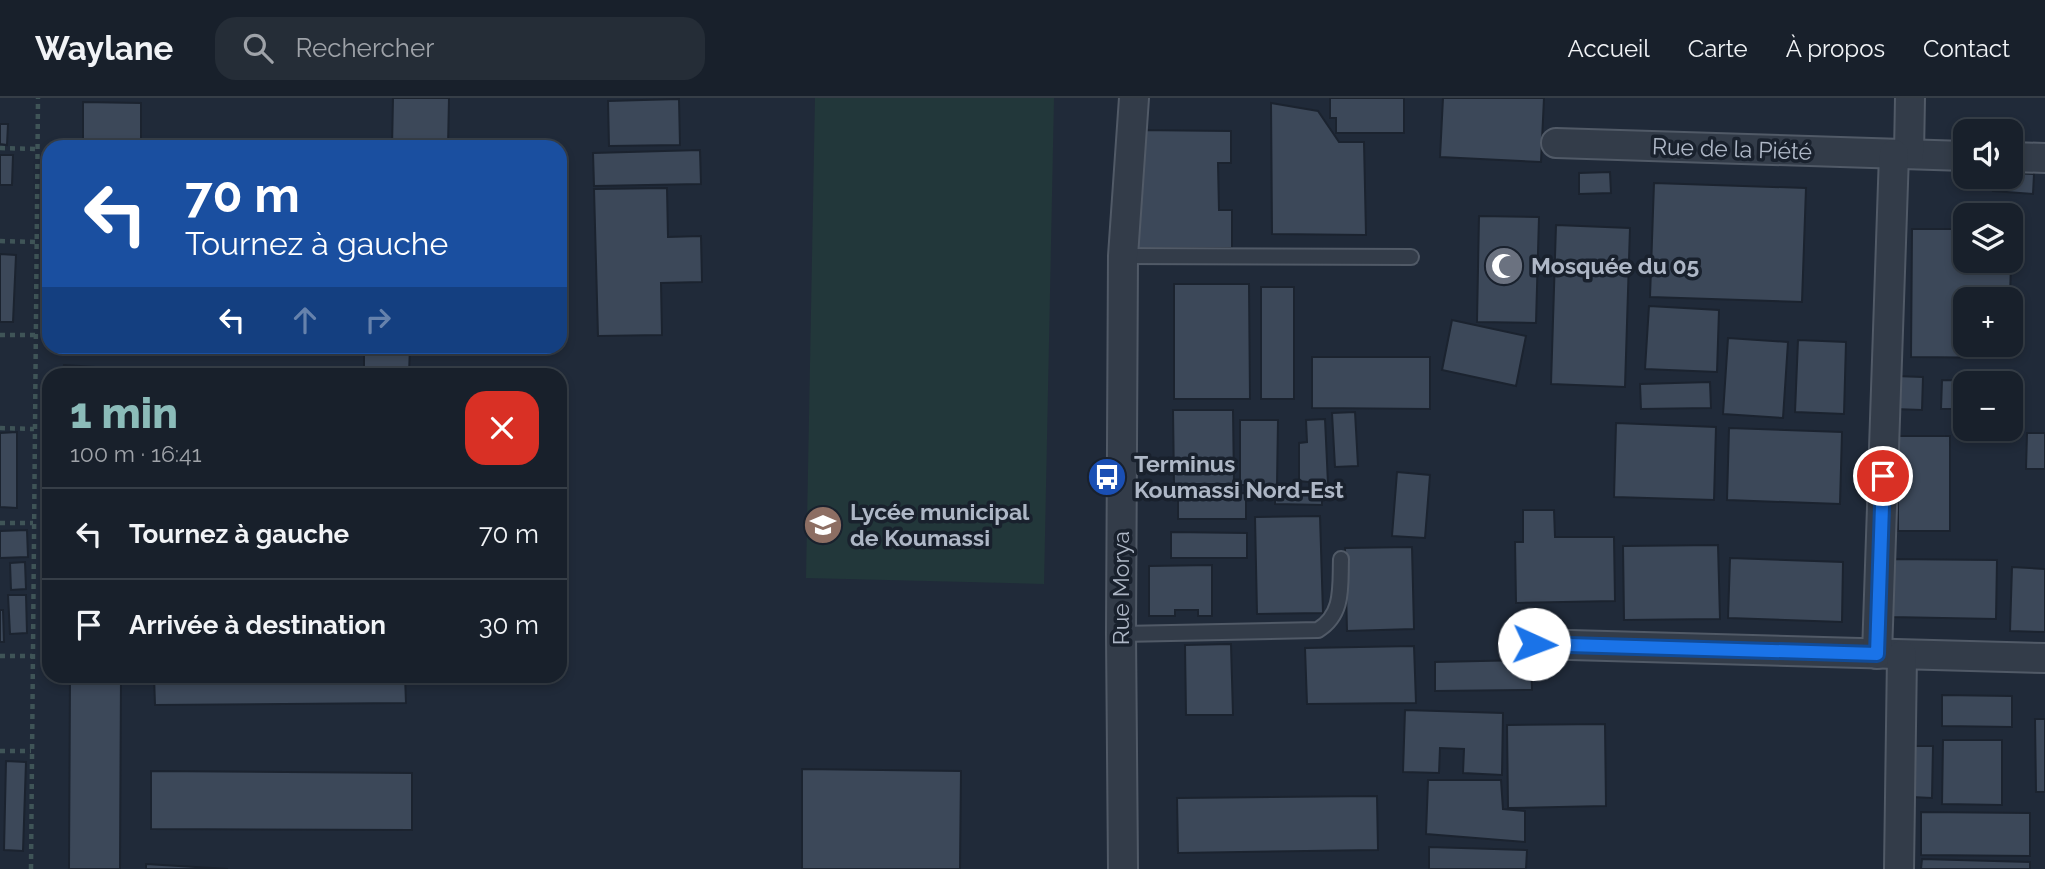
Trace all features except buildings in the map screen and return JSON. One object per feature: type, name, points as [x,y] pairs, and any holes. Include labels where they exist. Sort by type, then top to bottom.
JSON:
[{"type":"street","name":"Rue Morya","points":[[1123,869],[1123,256],[1134,98]]},
{"type":"street","points":[[1899,869],[1889,655],[1902,154],[1910,98]]},
{"type":"street","name":"Rue de la Piété","points":[[1556,143],[1953,156]]},
{"type":"street","points":[[2023,157],[2045,158]]},
{"type":"street","points":[[1534,644],[2045,658]]},
{"type":"lane","points":[[1123,256],[1411,257]]},
{"type":"lane","points":[[1121,634],[1318,630],[1331,622],[1339,601],[1341,559]]},
{"type":"path","points":[[31,869],[38,98]]},
{"type":"path","points":[[0,148],[37,149]]},
{"type":"path","points":[[0,241],[36,242]]},
{"type":"path","points":[[0,335],[35,335]]},
{"type":"path","points":[[0,428],[34,429]]},
{"type":"path","points":[[0,523],[33,523]]},
{"type":"path","points":[[0,656],[32,656]]},
{"type":"path","points":[[0,751],[31,751]]},
{"type":"green space","points":[[815,98],[1054,98],[1044,584],[806,578]]},
{"type":"place","name":"Mosquée du 05","points":[[1504,266]]},
{"type":"place","name":"Terminus Koumassi Nord-Est","points":[[1107,477]]},
{"type":"place","name":"Lycée municipal de Koumassi","points":[[823,525]]},
{"type":"route","points":[[1534,644],[1877,654],[1883,476]]}]
